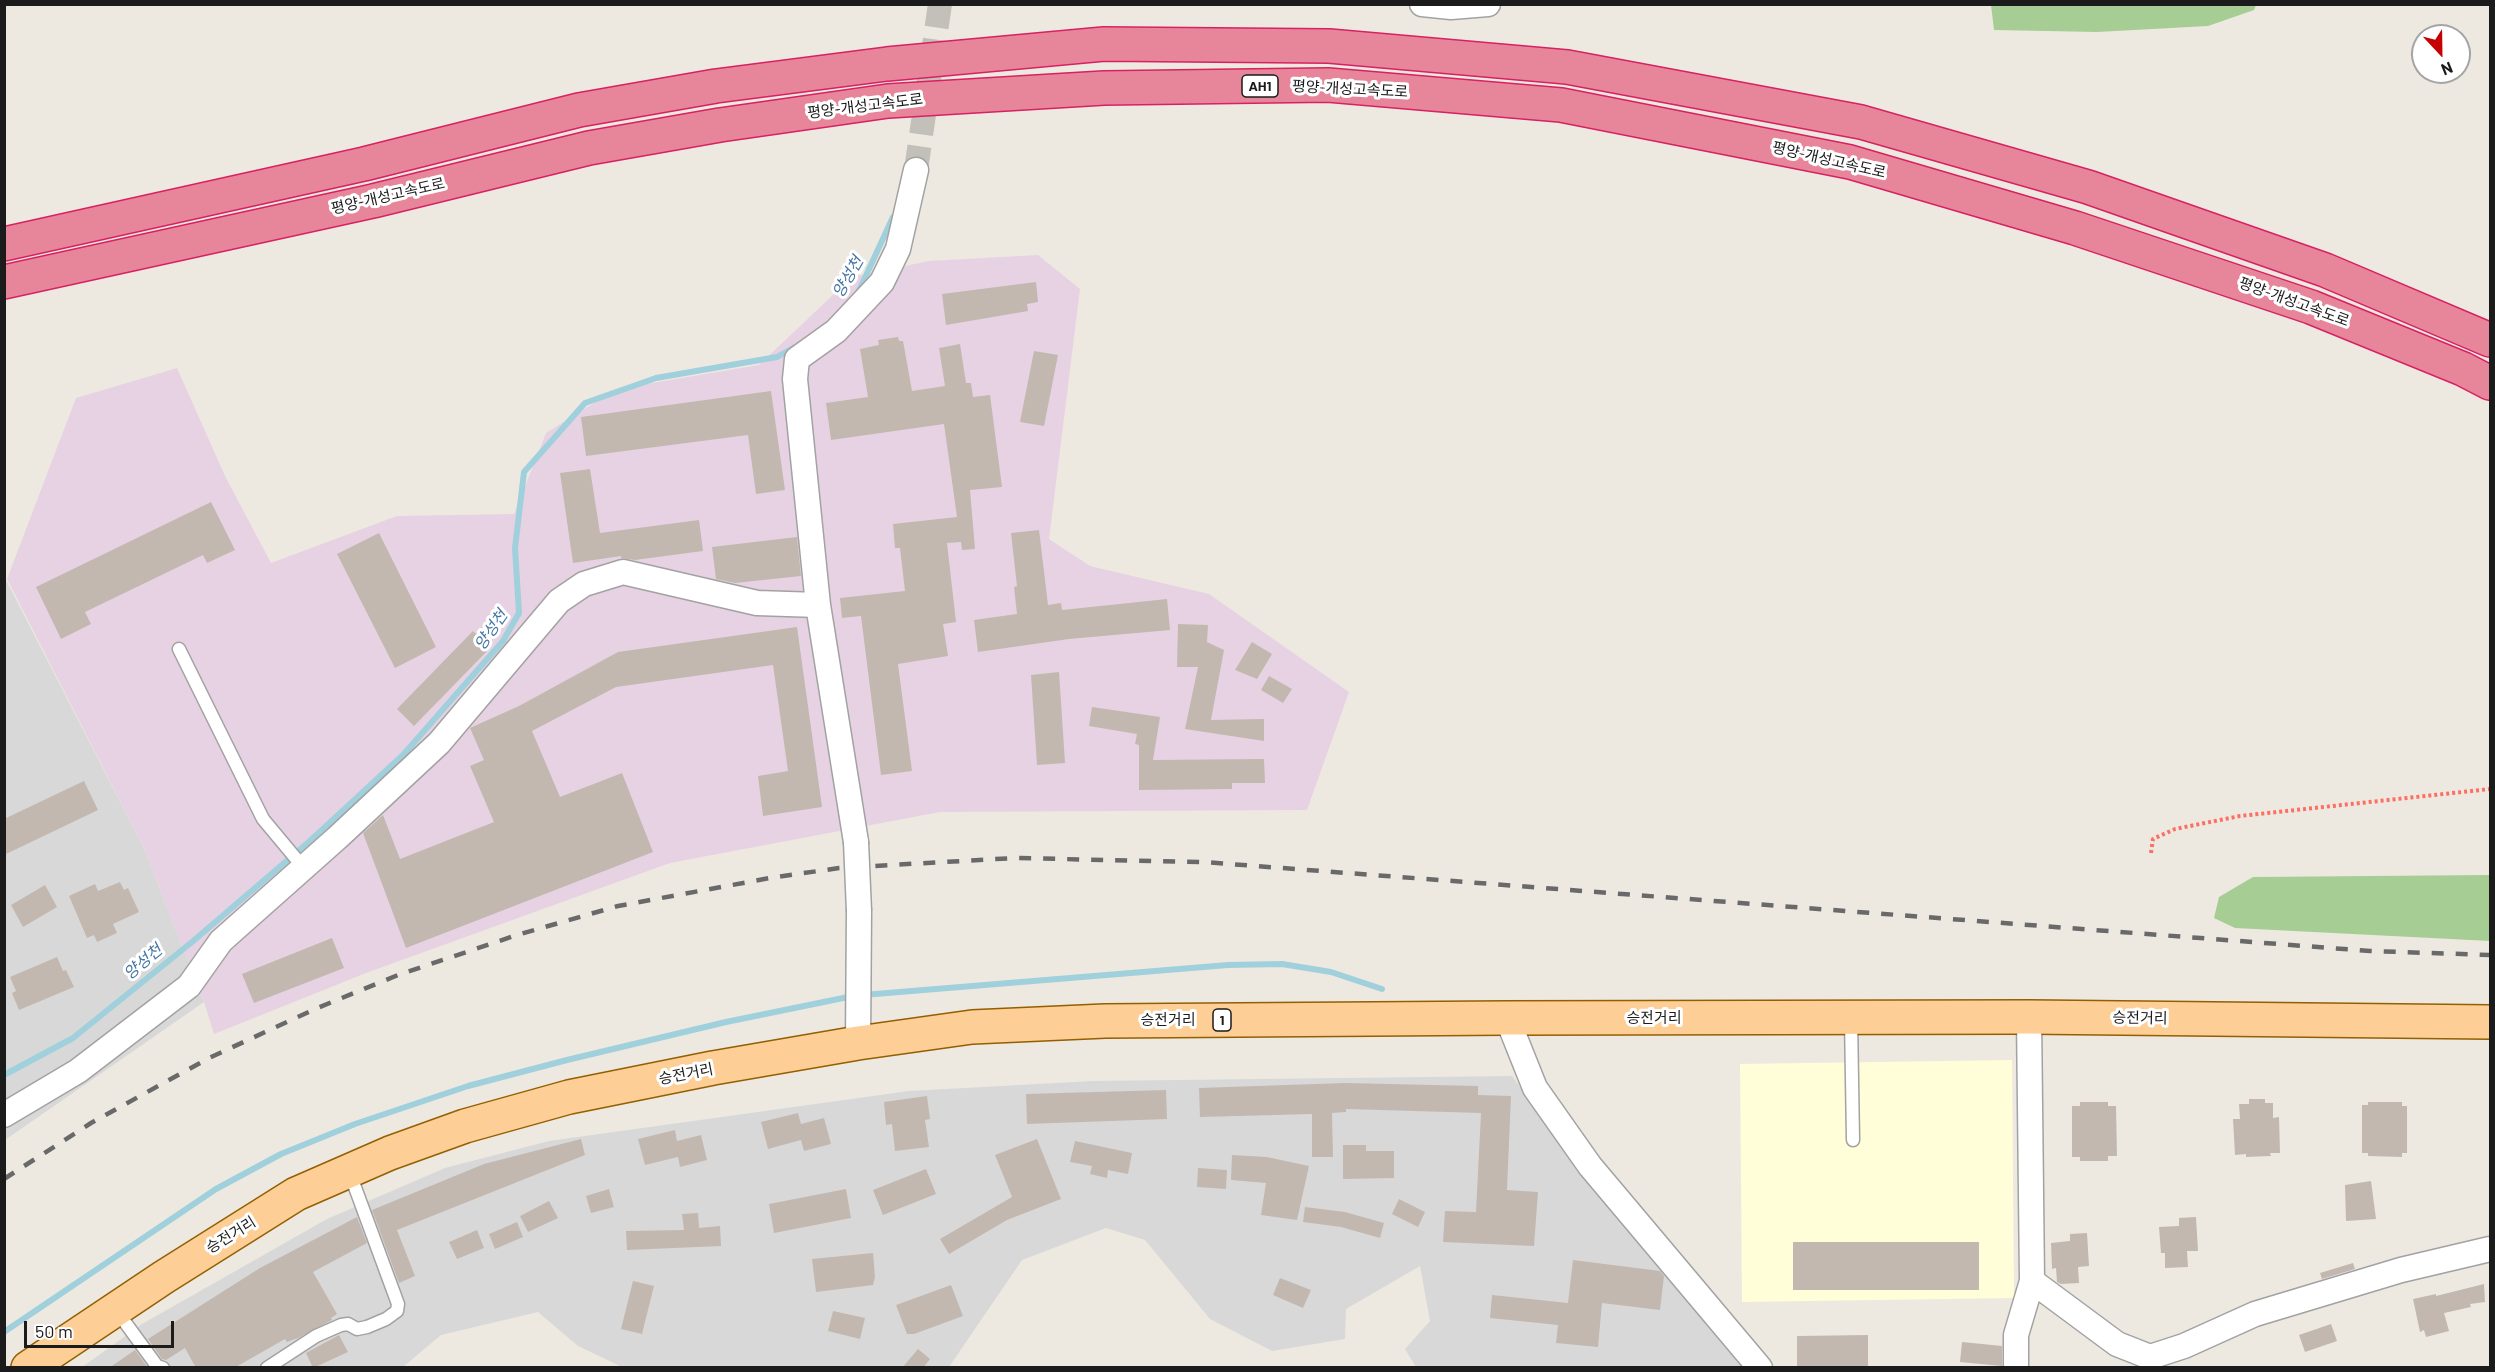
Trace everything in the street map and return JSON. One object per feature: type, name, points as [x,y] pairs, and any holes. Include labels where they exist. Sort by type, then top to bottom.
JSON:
[{"type":"highway","points":[[4,244],[364,164],[579,110],[716,86],[887,64],[1104,44],[1329,46],[1567,67],[1862,122],[2088,187],[2325,270],[2490,340]]},
{"type":"highway","name":"평양-개성고속도로","points":[[4,282],[373,201],[589,148],[720,125],[888,101],[1104,88],[1328,85],[1562,105],[1850,162],[2075,228],[2311,307],[2463,369],[2490,383]]},
{"type":"main road","name":"승전거리","points":[[28,1368],[296,1194],[390,1153],[465,1126],[569,1096],[858,1043],[972,1027],[1106,1021],[2030,1017],[2490,1022]]},
{"type":"street","points":[[1422,4],[1451,7],[1488,4]]},
{"type":"street","points":[[858,1043],[859,911],[856,842],[818,605],[795,379],[797,359],[836,331],[882,282],[898,249],[916,170]]},
{"type":"street","points":[[4,1115],[78,1071],[189,986],[220,941],[439,743],[559,601],[584,584],[623,572],[757,603],[818,605]]},
{"type":"street","points":[[2016,1368],[2016,1335],[2032,1281],[2030,1017]]},
{"type":"street","points":[[1506,1018],[1535,1088],[1590,1167],[1760,1368]]},
{"type":"street","points":[[2032,1281],[2117,1344],[2150,1357],[2184,1346],[2255,1314],[2401,1270],[2490,1249]]},
{"type":"lane","points":[[179,649],[263,819],[303,866]]},
{"type":"lane","points":[[1851,1017],[1852,1140]]},
{"type":"lane","points":[[267,1368],[316,1336],[348,1324],[357,1329],[367,1327],[386,1319],[397,1311],[398,1304],[349,1171]]},
{"type":"lane","points":[[116,1309],[157,1366],[164,1368]]},
{"type":"path","points":[[2151,853],[2153,839],[2175,829],[2240,816],[2490,789]]},
{"type":"shaded area","points":[[1038,255],[1080,289],[1049,539],[1090,566],[1209,594],[1349,692],[1307,810],[940,812],[670,863],[366,973],[214,1034],[204,1002],[144,848],[7,579],[76,398],[177,368],[225,476],[271,563],[397,516],[514,514],[546,433],[616,389],[759,365],[852,277],[929,261]]},
{"type":"shaded area","points":[[4,576],[144,848],[204,1002],[5,1140]]},
{"type":"shaded area","points":[[2012,1060],[2014,1298],[1742,1302],[1740,1064]]},
{"type":"shaded area","points":[[1512,1076],[1581,1170],[1751,1367],[1416,1367],[1405,1349],[1430,1321],[1420,1266],[1346,1309],[1345,1339],[1272,1351],[1210,1319],[1145,1240],[1106,1228],[1022,1260],[949,1367],[622,1367],[578,1346],[538,1312],[441,1335],[403,1367],[81,1368],[142,1324],[327,1219],[445,1168],[549,1141],[909,1091],[1093,1081]]},
{"type":"green space","points":[[1991,4],[2256,5],[2254,10],[2208,26],[2097,32],[1994,30]]},
{"type":"green space","points":[[2490,875],[2490,941],[2235,928],[2214,918],[2219,897],[2253,877]]},
{"type":"building","points":[[1036,282],[1038,302],[1027,304],[1028,311],[946,325],[942,294]]},
{"type":"building","points":[[898,337],[899,341],[903,341],[912,391],[945,386],[939,348],[960,344],[966,383],[971,383],[973,397],[990,395],[1002,487],[970,490],[975,549],[962,550],[961,542],[947,543],[956,622],[943,624],[948,656],[898,664],[912,771],[881,775],[861,616],[842,618],[840,598],[905,591],[900,548],[895,548],[893,524],[957,517],[944,424],[831,440],[826,403],[868,397],[860,349],[879,345],[878,340]]},
{"type":"building","points":[[1034,351],[1058,355],[1044,426],[1020,422]]},
{"type":"building","points":[[771,391],[785,490],[756,494],[748,435],[586,456],[581,417]]},
{"type":"building","points":[[590,469],[600,533],[699,520],[703,551],[635,560],[621,558],[621,556],[573,563],[560,473]]},
{"type":"building","points":[[211,502],[235,550],[207,563],[203,555],[85,612],[91,624],[61,639],[36,587]]},
{"type":"building","points":[[1039,530],[1048,605],[1061,603],[1062,610],[1167,599],[1170,630],[1069,639],[978,652],[974,620],[1017,614],[1014,587],[1017,586],[1011,533]]},
{"type":"building","points":[[379,533],[436,647],[395,668],[337,554]]},
{"type":"building","points":[[797,537],[801,576],[735,583],[716,579],[712,547]]},
{"type":"building","points":[[1178,624],[1208,625],[1207,642],[1224,650],[1211,720],[1264,719],[1264,741],[1185,729],[1198,667],[1177,667]]},
{"type":"building","points":[[797,627],[822,807],[763,816],[758,776],[788,771],[773,665],[616,687],[532,731],[560,797],[622,773],[653,852],[406,948],[363,833],[383,815],[400,859],[494,822],[470,766],[484,760],[470,728],[519,706],[618,652]]},
{"type":"building","points":[[473,631],[490,648],[414,726],[397,709]]},
{"type":"building","points":[[1252,642],[1272,654],[1257,679],[1235,670]]},
{"type":"building","points":[[1059,672],[1065,763],[1037,765],[1031,675]]},
{"type":"building","points":[[1269,676],[1292,689],[1283,703],[1261,690]]},
{"type":"building","points":[[1092,707],[1160,717],[1153,760],[1264,759],[1265,783],[1232,783],[1232,789],[1139,790],[1139,745],[1135,744],[1137,734],[1089,726]]},
{"type":"building","points":[[84,781],[98,810],[4,855],[4,819]]},
{"type":"building","points":[[120,882],[124,890],[128,888],[139,912],[113,924],[117,933],[97,942],[94,935],[87,938],[69,896],[95,884],[98,891]]},
{"type":"building","points":[[45,885],[57,907],[23,927],[11,905]]},
{"type":"building","points":[[332,938],[344,968],[254,1003],[242,974]]},
{"type":"building","points":[[57,957],[74,987],[19,1010],[12,993],[16,991],[10,977]]},
{"type":"building","points":[[1345,1083],[1478,1086],[1478,1095],[1511,1096],[1507,1190],[1538,1192],[1534,1246],[1443,1242],[1445,1211],[1476,1212],[1481,1113],[1346,1109],[1346,1112],[1332,1113],[1333,1157],[1312,1157],[1312,1114],[1200,1117],[1199,1088]]},
{"type":"building","points":[[1166,1090],[1167,1119],[1027,1124],[1026,1094]]},
{"type":"building","points":[[927,1096],[930,1119],[925,1120],[929,1147],[895,1151],[892,1124],[886,1125],[884,1102]]},
{"type":"building","points":[[2249,1099],[2265,1099],[2265,1103],[2273,1103],[2273,1118],[2279,1117],[2280,1153],[2270,1153],[2271,1156],[2235,1155],[2233,1119],[2240,1119],[2239,1104],[2249,1104]]},
{"type":"building","points":[[2080,1102],[2108,1102],[2108,1106],[2116,1106],[2117,1156],[2108,1156],[2108,1161],[2080,1161],[2080,1157],[2072,1157],[2072,1106],[2080,1106]]},
{"type":"building","points":[[2368,1102],[2402,1102],[2402,1106],[2407,1106],[2407,1153],[2402,1153],[2402,1157],[2368,1156],[2368,1153],[2362,1153],[2362,1105],[2368,1105]]},
{"type":"building","points":[[798,1113],[801,1124],[824,1118],[831,1144],[804,1151],[801,1140],[768,1149],[761,1122]]},
{"type":"building","points":[[675,1130],[677,1141],[701,1135],[707,1160],[680,1167],[678,1157],[645,1165],[638,1139]]},
{"type":"building","points":[[581,1139],[585,1155],[397,1230],[415,1276],[399,1283],[372,1210],[484,1164]]},
{"type":"building","points":[[1037,1139],[1061,1199],[1007,1220],[949,1254],[940,1239],[1012,1197],[995,1155]]},
{"type":"building","points":[[1075,1141],[1132,1153],[1128,1174],[1108,1170],[1107,1178],[1090,1174],[1092,1166],[1070,1162]]},
{"type":"building","points":[[1343,1145],[1366,1145],[1366,1151],[1394,1151],[1394,1178],[1343,1179]]},
{"type":"building","points":[[1232,1155],[1267,1157],[1309,1166],[1297,1220],[1261,1215],[1266,1183],[1231,1180]]},
{"type":"building","points":[[1198,1168],[1227,1170],[1226,1189],[1197,1187]]},
{"type":"building","points":[[926,1169],[936,1194],[883,1215],[873,1190]]},
{"type":"building","points":[[2371,1181],[2376,1219],[2346,1221],[2345,1185]]},
{"type":"building","points":[[609,1189],[614,1207],[591,1213],[586,1196]]},
{"type":"building","points":[[846,1189],[851,1218],[774,1233],[769,1204]]},
{"type":"building","points":[[1399,1199],[1425,1212],[1418,1227],[1392,1214]]},
{"type":"building","points":[[549,1201],[558,1218],[528,1232],[520,1216]]},
{"type":"building","points":[[1305,1207],[1345,1212],[1384,1223],[1380,1238],[1341,1227],[1303,1222]]},
{"type":"building","points":[[698,1213],[699,1228],[720,1226],[721,1246],[627,1250],[626,1231],[684,1230],[682,1214]]},
{"type":"building","points":[[357,1217],[367,1243],[313,1272],[337,1314],[331,1318],[332,1320],[298,1338],[287,1342],[285,1339],[234,1368],[196,1368],[185,1348],[166,1360],[162,1359],[148,1339],[260,1268]]},
{"type":"building","points":[[2196,1217],[2198,1251],[2187,1251],[2188,1267],[2165,1268],[2165,1253],[2161,1253],[2159,1227],[2179,1226],[2179,1218]]},
{"type":"building","points":[[517,1222],[523,1237],[495,1249],[489,1234]]},
{"type":"building","points":[[477,1230],[484,1248],[457,1259],[449,1242]]},
{"type":"building","points":[[2087,1233],[2089,1266],[2078,1267],[2079,1283],[2061,1284],[2057,1282],[2056,1268],[2052,1269],[2051,1243],[2070,1241],[2070,1234]]},
{"type":"building","points":[[1793,1242],[1979,1242],[1979,1290],[1793,1290]]},
{"type":"building","points":[[873,1253],[875,1277],[873,1285],[816,1292],[812,1259]]},
{"type":"building","points":[[1573,1260],[1660,1271],[1664,1276],[1660,1310],[1602,1303],[1598,1347],[1556,1343],[1558,1325],[1490,1318],[1492,1295],[1568,1303]]},
{"type":"building","points":[[2353,1263],[2355,1269],[2322,1279],[2320,1273]]},
{"type":"building","points":[[1280,1278],[1311,1290],[1303,1308],[1273,1295]]},
{"type":"building","points":[[633,1281],[654,1286],[642,1334],[621,1329]]},
{"type":"building","points":[[2484,1284],[2485,1302],[2470,1304],[2471,1307],[2444,1313],[2449,1331],[2426,1337],[2424,1330],[2420,1332],[2413,1299],[2436,1294],[2436,1296]]},
{"type":"building","points":[[951,1285],[963,1316],[914,1334],[907,1334],[896,1305]]},
{"type":"building","points":[[833,1311],[865,1318],[860,1339],[828,1331]]},
{"type":"building","points":[[2331,1324],[2337,1341],[2305,1352],[2299,1335]]},
{"type":"building","points":[[339,1335],[348,1352],[313,1368],[306,1353]]},
{"type":"building","points":[[1868,1335],[1868,1368],[1797,1368],[1797,1336]]},
{"type":"building","points":[[1962,1342],[2002,1346],[2002,1366],[1960,1362]]},
{"type":"building","points":[[918,1349],[930,1359],[923,1368],[902,1368]]},
{"type":"building","points":[[135,1350],[148,1368],[109,1368]]},
{"type":"waterway","name":"양성천","points":[[857,295],[893,217]]},
{"type":"waterway","name":"양성천","points":[[4,1075],[73,1038],[192,942],[311,840],[403,755],[503,641],[519,613],[515,548],[524,472],[585,403],[656,378],[777,357],[795,347]]},
{"type":"waterway","points":[[863,995],[1228,965],[1282,964],[1331,972],[1382,989]]},
{"type":"waterway","points":[[4,1332],[216,1189],[281,1154],[355,1124],[468,1086],[567,1060],[726,1022],[853,996]]},
{"type":"tunnel","points":[[916,170],[940,4]]},
{"type":"railway","points":[[4,1179],[91,1123],[209,1058],[315,1009],[398,975],[517,935],[618,906],[770,878],[839,868],[1014,858],[1203,862],[2370,951],[2490,955]]}]
